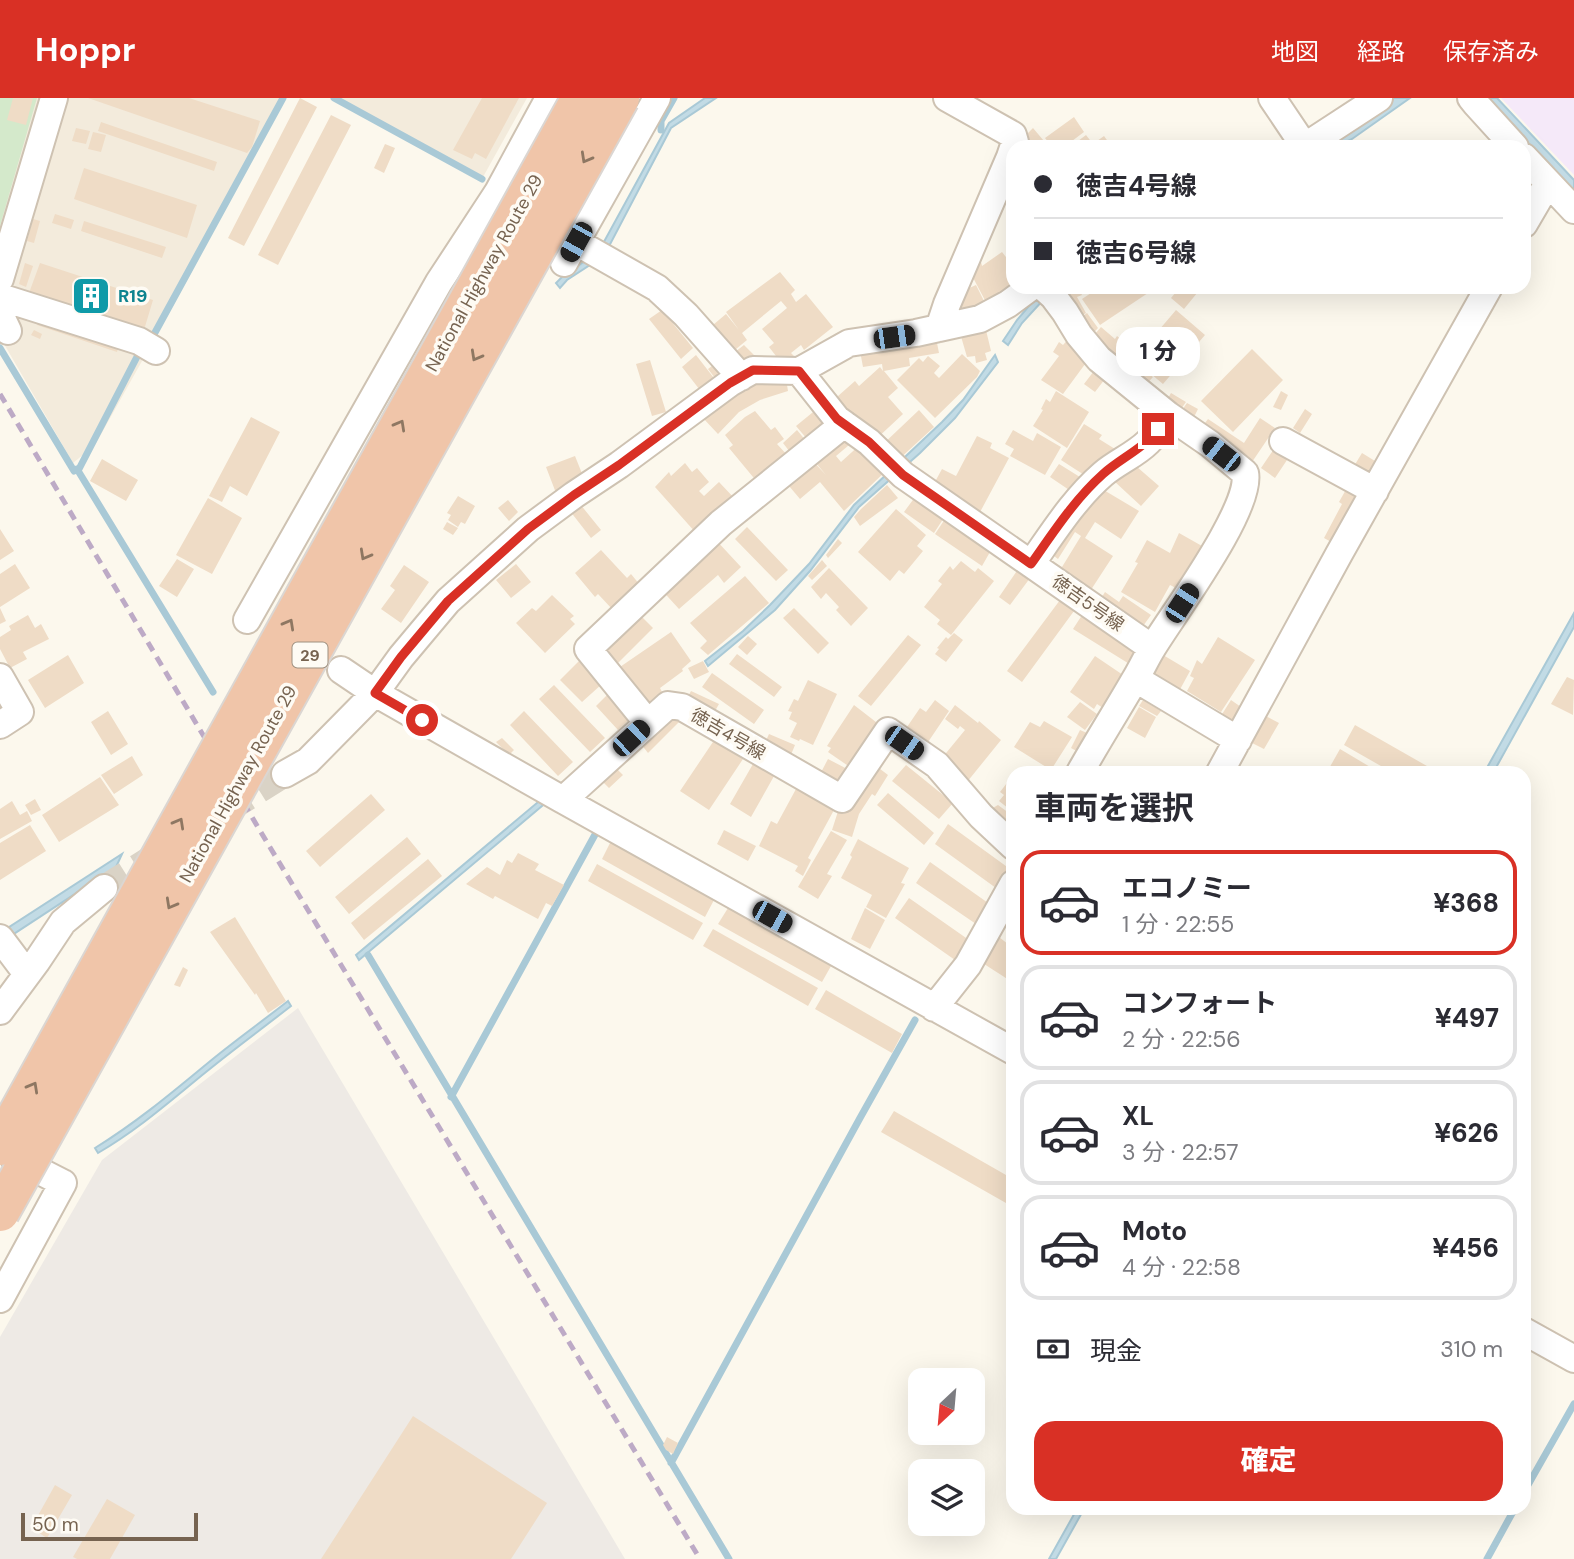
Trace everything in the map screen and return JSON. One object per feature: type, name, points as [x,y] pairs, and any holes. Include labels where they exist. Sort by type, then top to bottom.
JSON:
[{"type":"highway","name":"National Highway Route 29","points":[[0,1148],[581,98]]},
{"type":"highway","name":"National Highway Route 29","points":[[0,1212],[620,98]]},
{"type":"street","points":[[0,279],[54,98]]},
{"type":"street","points":[[247,620],[439,282],[498,192],[549,98]]},
{"type":"street","points":[[657,98],[570,252],[657,288],[741,377]]},
{"type":"street","points":[[947,98],[1013,135],[1014,140]]},
{"type":"street","points":[[1272,98],[1300,140]]},
{"type":"street","points":[[1316,140],[1379,98]]},
{"type":"street","points":[[1471,98],[1509,140]]},
{"type":"street","points":[[1531,165],[1574,211]]},
{"type":"street","points":[[939,328],[1006,166]]},
{"type":"street","points":[[1531,213],[1548,183]]},
{"type":"street","points":[[285,774],[308,761],[375,693],[448,601],[528,529],[730,383],[753,370],[799,371],[849,343],[916,334],[981,319],[1022,294]]},
{"type":"street","points":[[1051,294],[1099,359],[1233,463],[1245,473],[1247,480],[1237,511],[1223,538],[1152,648],[1084,766]]},
{"type":"street","points":[[1223,766],[1485,294]]},
{"type":"street","points":[[0,297],[139,341],[156,351]]},
{"type":"street","name":"徳吉5号線","points":[[799,371],[837,419],[869,442],[903,475],[1152,648]]},
{"type":"street","points":[[1031,564],[1090,487],[1117,463],[1149,441],[1168,415]]},
{"type":"street","points":[[648,723],[588,649],[721,523],[844,424]]},
{"type":"street","points":[[1283,441],[1375,491]]},
{"type":"street","points":[[341,670],[375,693],[563,800],[1006,1047]]},
{"type":"street","points":[[0,677],[20,712],[0,725]]},
{"type":"street","points":[[1136,679],[1237,740]]},
{"type":"street","name":"徳吉4号線","points":[[563,800],[668,705],[675,705],[842,799],[888,731],[937,765],[981,816],[1006,839]]},
{"type":"street","points":[[0,1011],[63,922],[104,888]]},
{"type":"street","points":[[934,1008],[968,965],[1006,897]]},
{"type":"street","points":[[0,938],[27,974]]},
{"type":"street","points":[[0,1148],[63,1183],[0,1299]]},
{"type":"street","points":[[1531,1335],[1574,1359]]},
{"type":"shaded area","points":[[0,98],[282,98],[189,277],[95,445],[73,463],[0,337]]},
{"type":"shaded area","points":[[338,98],[527,98],[483,177]]},
{"type":"shaded area","points":[[1501,98],[1574,98],[1574,175]]},
{"type":"shaded area","points":[[298,1008],[625,1559],[0,1559],[0,1337],[102,1160]]},
{"type":"green space","points":[[0,98],[37,98],[0,226]]},
{"type":"water","points":[[705,98],[716,98],[671,128],[606,252],[600,249],[669,123]]},
{"type":"water","points":[[1392,98],[1410,98],[1352,139],[1331,140],[1348,132]]},
{"type":"water","points":[[1479,98],[1497,98],[1574,180],[1574,203],[1531,155],[1531,140],[1517,140]]},
{"type":"water","points":[[592,256],[596,261],[567,280],[560,288],[556,283],[562,277]]},
{"type":"water","points":[[1039,294],[1044,294],[1044,299],[1022,323],[1008,345],[1003,341]]},
{"type":"water","points":[[995,355],[998,362],[955,418],[859,507],[810,571],[775,610],[708,666],[705,661],[743,631],[809,564],[854,505],[963,400]]},
{"type":"water","points":[[1574,613],[1574,627],[1497,766],[1488,766]]},
{"type":"water","points":[[544,797],[548,801],[359,960],[356,955]]},
{"type":"water","points":[[122,854],[116,867],[0,943],[0,933]]},
{"type":"water","points":[[288,1001],[291,1006],[140,1125],[98,1153],[95,1148],[150,1109]]},
{"type":"water","points":[[1074,1515],[1081,1515],[1056,1559],[1049,1559]]},
{"type":"building","points":[[13,98],[33,98],[26,125],[7,120]]},
{"type":"building","points":[[88,98],[189,98],[260,121],[252,147],[247,153]]},
{"type":"building","points":[[300,98],[317,107],[244,246],[228,238]]},
{"type":"building","points":[[482,98],[519,98],[486,159],[475,153],[472,159],[453,150]]},
{"type":"building","points":[[331,115],[351,125],[278,265],[258,255]]},
{"type":"building","points":[[1074,117],[1084,132],[1073,140],[1045,138]]},
{"type":"building","points":[[101,122],[217,162],[214,171],[98,131]]},
{"type":"building","points":[[76,128],[90,131],[86,144],[72,141]]},
{"type":"building","points":[[1033,128],[1043,140],[1021,140]]},
{"type":"building","points":[[93,132],[106,135],[101,152],[88,149]]},
{"type":"building","points":[[385,144],[395,148],[384,173],[374,168]]},
{"type":"building","points":[[84,168],[197,205],[187,238],[74,199]]},
{"type":"building","points":[[55,214],[74,220],[71,229],[52,223]]},
{"type":"building","points":[[33,219],[40,221],[34,243],[27,241]]},
{"type":"building","points":[[84,221],[166,247],[162,258],[81,231]]},
{"type":"building","points":[[1002,252],[1006,257],[1006,292],[988,306],[969,270],[981,262],[982,266]]},
{"type":"building","points":[[25,263],[33,266],[26,287],[19,284]]},
{"type":"building","name":"R19","points":[[40,263],[153,300],[144,330],[29,293]]},
{"type":"building","points":[[780,272],[795,290],[791,294],[796,302],[806,294],[833,327],[804,350],[801,345],[791,353],[794,356],[776,356],[769,347],[774,343],[762,329],[787,308],[781,301],[742,333],[747,340],[730,354],[707,330],[726,314],[739,330],[726,312]]},
{"type":"building","points":[[976,285],[987,307],[961,315],[956,294]]},
{"type":"building","points":[[1063,294],[1082,295],[1077,297],[1086,313],[1075,320]]},
{"type":"building","points":[[1090,294],[1146,294],[1100,325],[1082,299]]},
{"type":"building","points":[[1174,294],[1196,294],[1184,309],[1171,298]]},
{"type":"building","points":[[662,310],[693,348],[681,359],[649,319]]},
{"type":"building","points":[[1176,310],[1205,335],[1163,384],[1139,364],[1147,355],[1142,350]]},
{"type":"building","points":[[1087,313],[1098,328],[1087,340],[1075,322]]},
{"type":"building","points":[[40,316],[120,342],[117,352],[37,325]]},
{"type":"building","points":[[985,326],[991,351],[985,353],[987,360],[976,363],[975,356],[967,357],[960,333]]},
{"type":"building","points":[[1101,327],[1115,339],[1117,336],[1142,357],[1136,363],[1153,377],[1141,390],[1088,342]]},
{"type":"building","points":[[34,330],[42,334],[40,339],[31,335]]},
{"type":"building","points":[[1070,337],[1091,356],[1063,394],[1041,380],[1059,356],[1053,352],[1059,342],[1063,345]]},
{"type":"building","points":[[936,338],[939,353],[909,358],[910,366],[884,371],[898,388],[888,397],[903,414],[874,441],[829,404],[855,381],[859,386],[880,367],[883,371],[882,364],[863,367],[860,351]]},
{"type":"building","points":[[744,345],[758,359],[740,365],[731,355]]},
{"type":"building","points":[[1252,349],[1283,380],[1233,432],[1201,401]]},
{"type":"building","points":[[962,354],[980,371],[935,418],[897,380],[919,358],[923,362],[928,356],[940,366],[934,373],[939,378]]},
{"type":"building","points":[[696,355],[717,382],[703,394],[682,367]]},
{"type":"building","points":[[650,360],[666,412],[652,416],[636,364]]},
{"type":"building","points":[[720,360],[730,373],[718,382],[708,369]]},
{"type":"building","points":[[1097,367],[1108,375],[1095,392],[1084,384]]},
{"type":"building","points":[[786,379],[788,391],[760,400],[739,412],[718,434],[702,417],[749,383]]},
{"type":"building","points":[[1056,391],[1089,412],[1067,448],[1033,426],[1046,399],[1050,402]]},
{"type":"building","points":[[1281,391],[1288,395],[1281,410],[1273,407]]},
{"type":"building","points":[[1171,393],[1186,402],[1176,416],[1163,407]]},
{"type":"building","points":[[1187,403],[1198,409],[1192,421],[1202,427],[1208,419],[1244,443],[1260,418],[1275,428],[1250,465],[1177,417]]},
{"type":"building","points":[[818,408],[835,428],[813,446],[796,426]]},
{"type":"building","points":[[1305,409],[1312,414],[1300,433],[1293,428]]},
{"type":"building","points":[[919,410],[934,427],[896,462],[880,447]]},
{"type":"building","points":[[755,411],[771,430],[775,427],[784,439],[777,444],[789,457],[758,483],[729,448],[733,445],[725,435]]},
{"type":"building","points":[[251,417],[280,432],[247,496],[230,486],[222,502],[209,496]]},
{"type":"building","points":[[1084,424],[1102,435],[1099,439],[1115,449],[1092,480],[1061,460]]},
{"type":"building","points":[[797,430],[811,447],[796,460],[783,443]]},
{"type":"building","points":[[844,430],[855,440],[836,456],[841,462],[863,442],[888,469],[844,511],[820,482],[800,499],[784,480],[811,459],[826,475],[811,457]]},
{"type":"building","points":[[1013,430],[1033,441],[1037,433],[1061,447],[1045,475],[1010,456],[1014,449],[1005,444]]},
{"type":"building","points":[[977,436],[992,443],[990,448],[1009,458],[979,514],[931,489],[942,469],[956,476]]},
{"type":"building","points":[[1276,446],[1291,454],[1275,478],[1261,468]]},
{"type":"building","points":[[1362,453],[1375,461],[1364,479],[1351,471]]},
{"type":"building","points":[[575,456],[583,476],[571,480],[574,487],[556,493],[546,467]]},
{"type":"building","points":[[102,459],[138,480],[126,501],[90,481]]},
{"type":"building","points":[[1129,460],[1159,486],[1141,506],[1114,481],[1109,487],[1102,480]]},
{"type":"building","points":[[685,463],[692,472],[697,468],[709,482],[699,491],[704,496],[719,482],[736,500],[696,533],[655,487],[669,472],[671,476]]},
{"type":"building","points":[[1059,464],[1088,482],[1078,496],[1050,477]]},
{"type":"building","points":[[887,485],[898,498],[860,526],[854,517]]},
{"type":"building","points":[[1097,486],[1139,511],[1121,539],[1095,522],[1085,538],[1113,556],[1085,599],[1045,571],[1052,561],[1062,567],[1081,536],[1075,532],[1058,559],[1046,550]]},
{"type":"building","points":[[1348,486],[1361,493],[1333,543],[1324,538]]},
{"type":"building","points":[[918,493],[947,513],[934,533],[904,512]]},
{"type":"building","points":[[458,496],[475,506],[465,524],[461,522],[458,527],[448,520],[451,515],[447,513]]},
{"type":"building","points":[[208,498],[242,518],[212,574],[176,555]]},
{"type":"building","points":[[508,500],[518,512],[509,521],[498,508]]},
{"type":"building","points":[[580,504],[601,530],[591,538],[570,511]]},
{"type":"building","points":[[896,509],[926,535],[917,546],[923,551],[904,574],[899,570],[890,581],[858,552]]},
{"type":"building","points":[[949,513],[994,545],[982,566],[935,534]]},
{"type":"building","points":[[447,522],[458,528],[453,535],[443,529]]},
{"type":"building","points":[[747,527],[788,570],[776,581],[735,539]]},
{"type":"building","points":[[0,529],[14,551],[0,560]]},
{"type":"building","points":[[1179,533],[1202,546],[1178,589],[1170,585],[1155,612],[1121,592],[1138,563],[1135,562],[1147,540],[1170,553]]},
{"type":"building","points":[[715,539],[741,567],[724,583],[718,575],[679,609],[658,586]]},
{"type":"building","points":[[838,539],[842,543],[828,558],[826,555]]},
{"type":"building","points":[[601,550],[627,578],[631,574],[640,585],[613,610],[598,594],[595,597],[575,573]]},
{"type":"building","points":[[177,559],[194,569],[177,597],[159,586]]},
{"type":"building","points":[[822,560],[827,566],[812,580],[808,576]]},
{"type":"building","points":[[961,561],[975,572],[978,568],[994,581],[951,635],[937,624],[940,620],[924,607],[942,584],[938,581],[950,566],[953,570]]},
{"type":"building","points":[[15,564],[30,588],[0,607],[0,574]]},
{"type":"building","points":[[516,564],[531,582],[511,598],[496,580]]},
{"type":"building","points":[[404,565],[429,582],[401,623],[381,609],[395,590],[390,586]]},
{"type":"building","points":[[1021,565],[1033,574],[1010,605],[999,597]]},
{"type":"building","points":[[829,568],[868,608],[851,626],[836,610],[839,607],[826,593],[821,599],[811,587]]},
{"type":"building","points":[[745,576],[769,603],[708,655],[700,648],[707,641],[690,623]]},
{"type":"building","points":[[1105,592],[1119,602],[1123,596],[1151,615],[1138,633],[1097,605]]},
{"type":"building","points":[[552,595],[574,616],[570,619],[575,624],[545,653],[516,623],[532,608],[536,611]]},
{"type":"building","points":[[1060,600],[1074,611],[1022,682],[1007,671]]},
{"type":"building","points":[[0,608],[6,621],[0,624]]},
{"type":"building","points":[[794,608],[829,643],[818,654],[783,618]]},
{"type":"building","points":[[1086,609],[1142,646],[1131,665],[1073,629]]},
{"type":"building","points":[[637,612],[653,628],[618,663],[602,647]]},
{"type":"building","points":[[28,615],[35,628],[41,624],[49,639],[23,652],[27,659],[10,668],[0,649],[0,637],[11,630],[9,626]]},
{"type":"building","points":[[671,632],[691,661],[683,671],[660,688],[663,694],[644,708],[617,669]]},
{"type":"building","points":[[954,633],[963,640],[946,662],[935,654],[946,637],[948,639]]},
{"type":"building","points":[[908,635],[921,645],[871,706],[858,696]]},
{"type":"building","points":[[748,636],[757,644],[747,655],[738,647]]},
{"type":"building","points":[[1218,637],[1255,660],[1221,712],[1187,691],[1194,678],[1190,676],[1197,660],[1202,664]]},
{"type":"building","points":[[1158,652],[1190,671],[1177,695],[1144,675]]},
{"type":"building","points":[[737,654],[782,687],[774,697],[729,664]]},
{"type":"building","points":[[68,655],[84,683],[45,708],[28,680]]},
{"type":"building","points":[[1095,656],[1126,677],[1103,708],[1097,704],[1094,709],[1070,692]]},
{"type":"building","points":[[580,660],[602,684],[582,702],[560,680]]},
{"type":"building","points":[[703,661],[709,672],[694,679],[688,668]]},
{"type":"building","points":[[712,673],[764,710],[754,724],[702,687]]},
{"type":"building","points":[[1567,677],[1574,680],[1573,715],[1551,704]]},
{"type":"building","points":[[808,680],[837,694],[813,745],[790,737],[797,723],[789,719],[792,712],[788,711],[794,699],[798,701]]},
{"type":"building","points":[[554,685],[605,738],[590,752],[539,699]]},
{"type":"building","points":[[691,691],[719,704],[711,718],[684,704]]},
{"type":"building","points":[[610,692],[632,717],[618,730],[596,706]]},
{"type":"building","points":[[935,700],[949,711],[922,751],[904,738],[910,729],[907,727],[920,708],[926,712]]},
{"type":"building","points":[[1143,700],[1161,711],[1157,716],[1139,706]]},
{"type":"building","points":[[1231,700],[1241,707],[1230,726],[1219,719]]},
{"type":"building","points":[[1080,702],[1097,714],[1085,730],[1067,717]]},
{"type":"building","points":[[854,705],[885,729],[857,772],[828,752],[831,748],[827,746]]},
{"type":"building","points":[[955,705],[1001,740],[963,787],[942,758],[965,730],[960,726],[958,729],[945,719]]},
{"type":"building","points":[[1139,707],[1156,717],[1145,738],[1127,728]]},
{"type":"building","points":[[108,711],[128,744],[111,755],[91,722]]},
{"type":"building","points":[[524,711],[573,762],[558,776],[510,725]]},
{"type":"building","points":[[669,711],[686,715],[648,753],[637,739]]},
{"type":"building","points":[[1258,712],[1279,723],[1264,749],[1244,739]]},
{"type":"building","points":[[1044,721],[1072,737],[1054,766],[1045,766],[1014,747],[1030,722],[1040,727]]},
{"type":"building","points":[[1355,725],[1427,766],[1381,766],[1344,745]]},
{"type":"building","points":[[1080,730],[1094,736],[1084,755],[1071,748]]},
{"type":"building","points":[[719,733],[737,745],[732,752],[743,759],[709,810],[680,791]]},
{"type":"building","points":[[769,734],[795,745],[788,762],[762,749]]},
{"type":"building","points":[[502,738],[514,750],[509,755],[496,742]]},
{"type":"building","points":[[1340,749],[1369,766],[1330,766]]},
{"type":"building","points":[[132,756],[143,775],[114,794],[101,775]]},
{"type":"building","points":[[757,757],[778,769],[751,817],[730,804]]},
{"type":"building","points":[[828,759],[853,772],[842,793],[817,780]]},
{"type":"building","points":[[871,762],[888,775],[859,814],[852,837],[832,830],[841,802]]},
{"type":"building","points":[[611,763],[623,775],[609,788],[597,776]]},
{"type":"building","points":[[906,765],[953,803],[939,819],[892,781]]},
{"type":"building","points":[[100,777],[119,805],[59,842],[42,815]]},
{"type":"building","points":[[1006,784],[1006,806],[999,801],[1004,795],[1000,792]]},
{"type":"building","points":[[796,789],[834,810],[808,858],[811,860],[803,876],[795,871],[798,866],[759,846],[771,821],[777,824]]},
{"type":"building","points":[[888,793],[934,833],[924,845],[877,805]]},
{"type":"building","points":[[978,793],[991,809],[998,805],[1006,811],[1006,833],[972,799]]},
{"type":"building","points":[[371,794],[385,810],[320,867],[306,851]]},
{"type":"building","points":[[35,799],[41,810],[31,815],[25,805]]},
{"type":"building","points":[[12,801],[20,815],[27,811],[32,821],[0,839],[0,809]]},
{"type":"building","points":[[948,824],[1006,866],[1006,874],[996,888],[935,844]]},
{"type":"building","points":[[30,825],[46,851],[0,880],[0,843]]},
{"type":"building","points":[[724,830],[756,846],[748,861],[717,844]]},
{"type":"building","points":[[831,831],[847,840],[827,874],[832,876],[818,899],[798,887]]},
{"type":"building","points":[[407,837],[421,854],[349,914],[335,897]]},
{"type":"building","points":[[858,839],[909,868],[901,883],[905,884],[886,918],[866,907],[872,895],[841,878]]},
{"type":"building","points":[[611,841],[714,900],[705,917],[602,859]]},
{"type":"building","points":[[518,853],[539,864],[535,870],[564,885],[552,906],[546,903],[538,919],[466,884],[487,867],[500,875],[507,860],[512,863]]},
{"type":"building","points":[[428,859],[442,876],[364,940],[351,923]]},
{"type":"building","points":[[930,862],[991,905],[976,924],[916,883]]},
{"type":"building","points":[[597,864],[703,923],[693,940],[588,881]]},
{"type":"building","points":[[909,898],[969,940],[955,960],[895,918]]},
{"type":"building","points":[[728,908],[831,966],[822,982],[718,924]]},
{"type":"building","points":[[865,908],[885,920],[870,949],[851,939]]},
{"type":"building","points":[[235,917],[286,1001],[268,1013],[210,932]]},
{"type":"building","points":[[713,929],[818,988],[808,1006],[703,946]]},
{"type":"building","points":[[999,937],[1006,942],[1006,978],[981,962]]},
{"type":"building","points":[[183,967],[188,970],[180,987],[174,985]]},
{"type":"building","points":[[826,990],[902,1034],[892,1053],[815,1009]]},
{"type":"building","points":[[894,1111],[1006,1175],[1006,1203],[881,1132]]},
{"type":"building","points":[[413,1416],[547,1503],[511,1559],[321,1559]]},
{"type":"building","points":[[667,1437],[678,1443],[673,1454],[663,1445]]},
{"type":"building","points":[[55,1485],[72,1495],[47,1538],[31,1528]]},
{"type":"building","points":[[107,1499],[135,1515],[110,1559],[73,1557]]},
{"type":"waterway","points":[[152,338],[283,98]]},
{"type":"waterway","points":[[334,98],[482,179]]},
{"type":"waterway","points":[[661,130],[661,121],[674,98]]},
{"type":"waterway","points":[[0,348],[213,692]]},
{"type":"waterway","points":[[79,469],[140,351]]},
{"type":"waterway","points":[[451,1097],[597,831]]},
{"type":"waterway","points":[[368,955],[729,1559]]},
{"type":"waterway","points":[[671,1463],[915,1020]]},
{"type":"waterway","points":[[1531,1480],[1574,1404]]},
{"type":"waterway","points":[[1487,1559],[1511,1515]]},
{"type":"tunnel","points":[[226,811],[285,774]]},
{"type":"tunnel","points":[[104,888],[158,854]]},
{"type":"railway","points":[[0,394],[700,1559]]},
{"type":"place","name":"R19","points":[[91,296]]},
{"type":"route","points":[[422,720],[375,693],[448,601],[528,529],[730,383],[753,370],[799,371],[837,419],[869,442],[903,475],[1031,564],[1090,487],[1117,463],[1138,451],[1158,429]]}]
